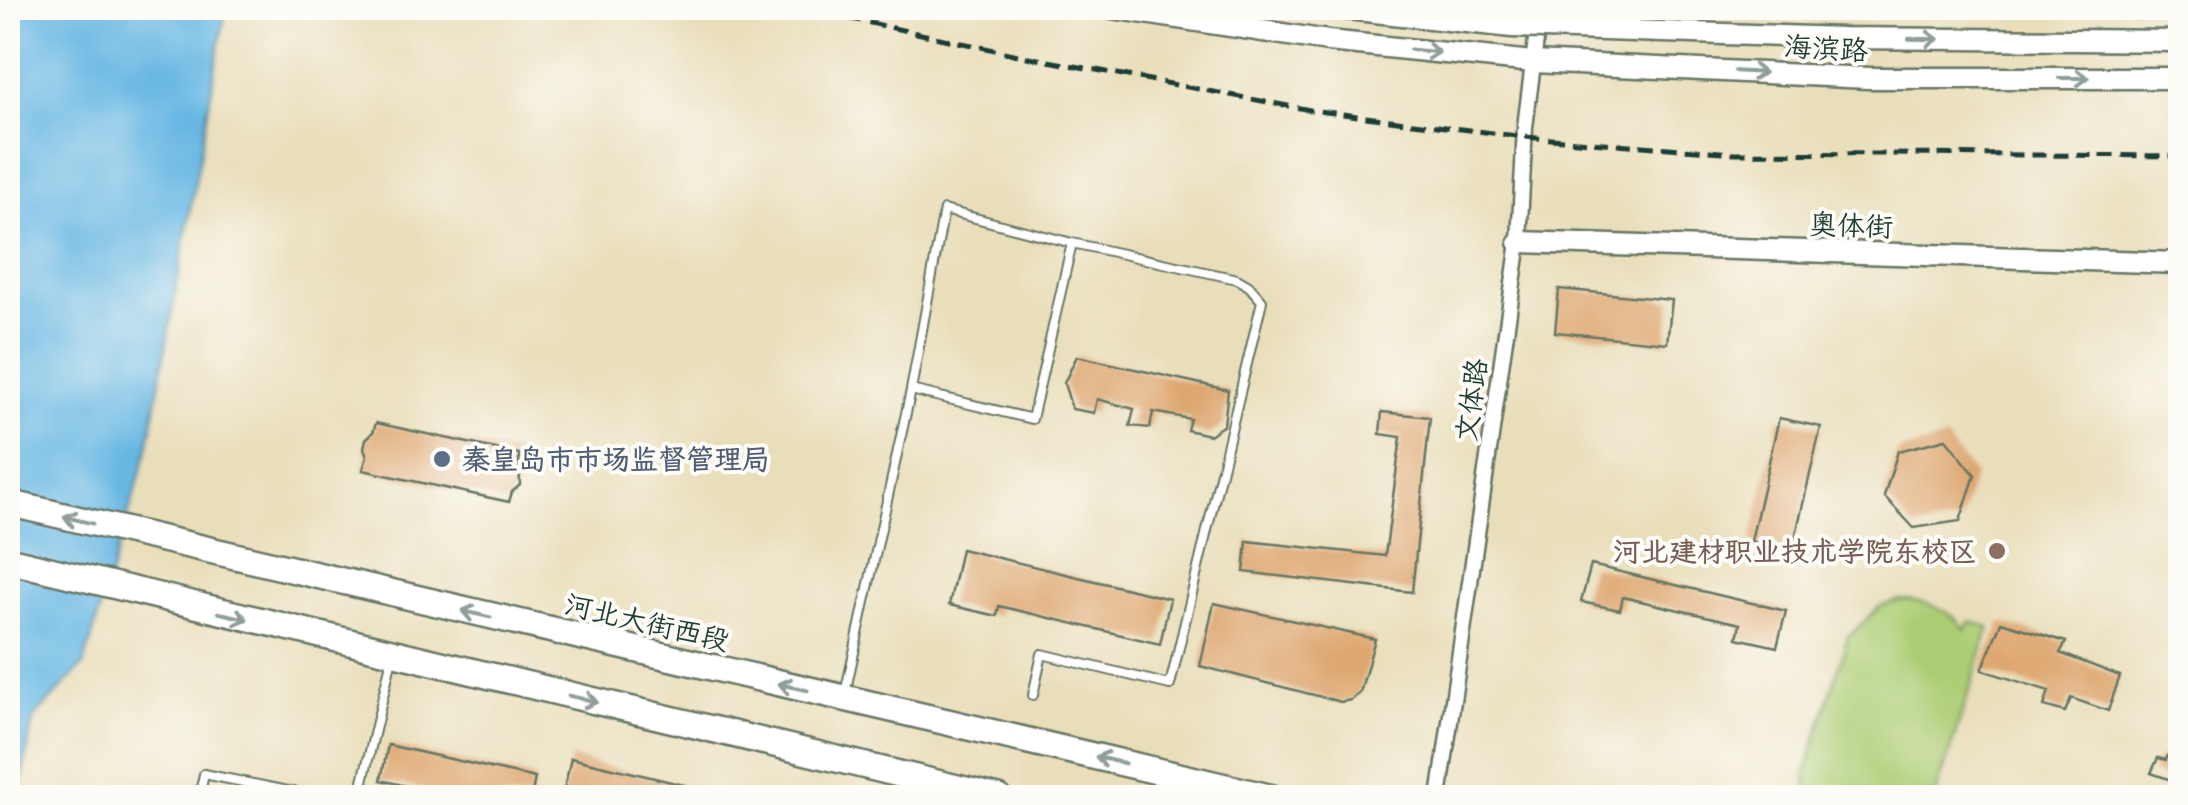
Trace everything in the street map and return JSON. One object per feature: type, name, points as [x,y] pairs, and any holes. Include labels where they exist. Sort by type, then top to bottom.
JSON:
[{"type":"highway","name":"河北大街西段","points":[[8,502],[148,538],[1273,798]]},
{"type":"highway","points":[[8,560],[999,798]]},
{"type":"street","name":"海滨路","points":[[1112,8],[1328,41],[1533,62],[1868,78],[2180,78]]},
{"type":"street","name":"海滨路","points":[[1338,8],[1512,27],[1843,38],[2180,42]]},
{"type":"street","name":"文体路","points":[[1439,798],[1519,242],[1525,127],[1540,8]]},
{"type":"street","points":[[2138,8],[2180,9]]},
{"type":"street","name":"奥体街","points":[[1519,242],[2180,263]]},
{"type":"lane","points":[[845,699],[911,390],[944,210],[1236,279],[1249,286],[1262,301],[1170,685],[1042,654],[1032,695]]},
{"type":"lane","points":[[911,390],[1032,419],[1072,243]]},
{"type":"lane","points":[[359,798],[393,654]]},
{"type":"lane","points":[[198,798],[204,774],[322,798]]},
{"type":"green space","points":[[1900,600],[1936,607],[1953,616],[1966,630],[1970,622],[1990,627],[1935,797],[1808,797],[1806,772],[1848,637],[1879,607]]},
{"type":"water","points":[[11,8],[226,8],[148,448],[84,664],[33,719],[19,797],[8,798],[8,27]]},
{"type":"building","points":[[1559,289],[1672,300],[1667,343],[1555,332]]},
{"type":"building","points":[[1077,356],[1228,390],[1224,425],[1209,435],[1187,430],[1190,419],[1153,412],[1150,428],[1130,426],[1134,409],[1097,399],[1094,413],[1072,409],[1064,383]]},
{"type":"building","points":[[1382,412],[1430,417],[1412,592],[1244,572],[1247,541],[1385,556],[1401,437],[1380,434]]},
{"type":"building","points":[[1779,418],[1821,427],[1792,551],[1751,541]]},
{"type":"building","name":"秦皇岛市市场监督管理局","points":[[376,423],[519,454],[520,485],[509,502],[363,470],[366,439]]},
{"type":"building","points":[[1946,439],[1975,475],[1960,521],[1914,528],[1884,496],[1898,451]]},
{"type":"building","points":[[961,549],[1170,599],[1160,644],[999,606],[997,616],[949,605]]},
{"type":"building","points":[[1591,565],[1786,611],[1777,647],[1737,638],[1740,624],[1623,597],[1620,610],[1581,602]]},
{"type":"building","points":[[1214,603],[1375,639],[1360,693],[1341,702],[1200,666]]},
{"type":"building","points":[[2001,622],[2066,642],[2060,653],[2120,676],[2108,711],[2071,698],[2065,712],[2044,706],[2049,691],[1982,670]]},
{"type":"building","points":[[2180,726],[2180,783],[2151,773],[2158,758],[2166,760]]},
{"type":"building","points":[[388,745],[535,778],[531,798],[458,798],[381,780]]},
{"type":"building","points":[[571,758],[713,792],[713,798],[562,798]]},
{"type":"railway","points":[[801,8],[1027,57],[1310,110],[1525,137],[1735,153],[2180,156]]},
{"type":"place","name":"秦皇岛市市场监督管理局","points":[[442,459]]},
{"type":"place","name":"河北建材职业技术学院东校区","points":[[1997,551]]}]
